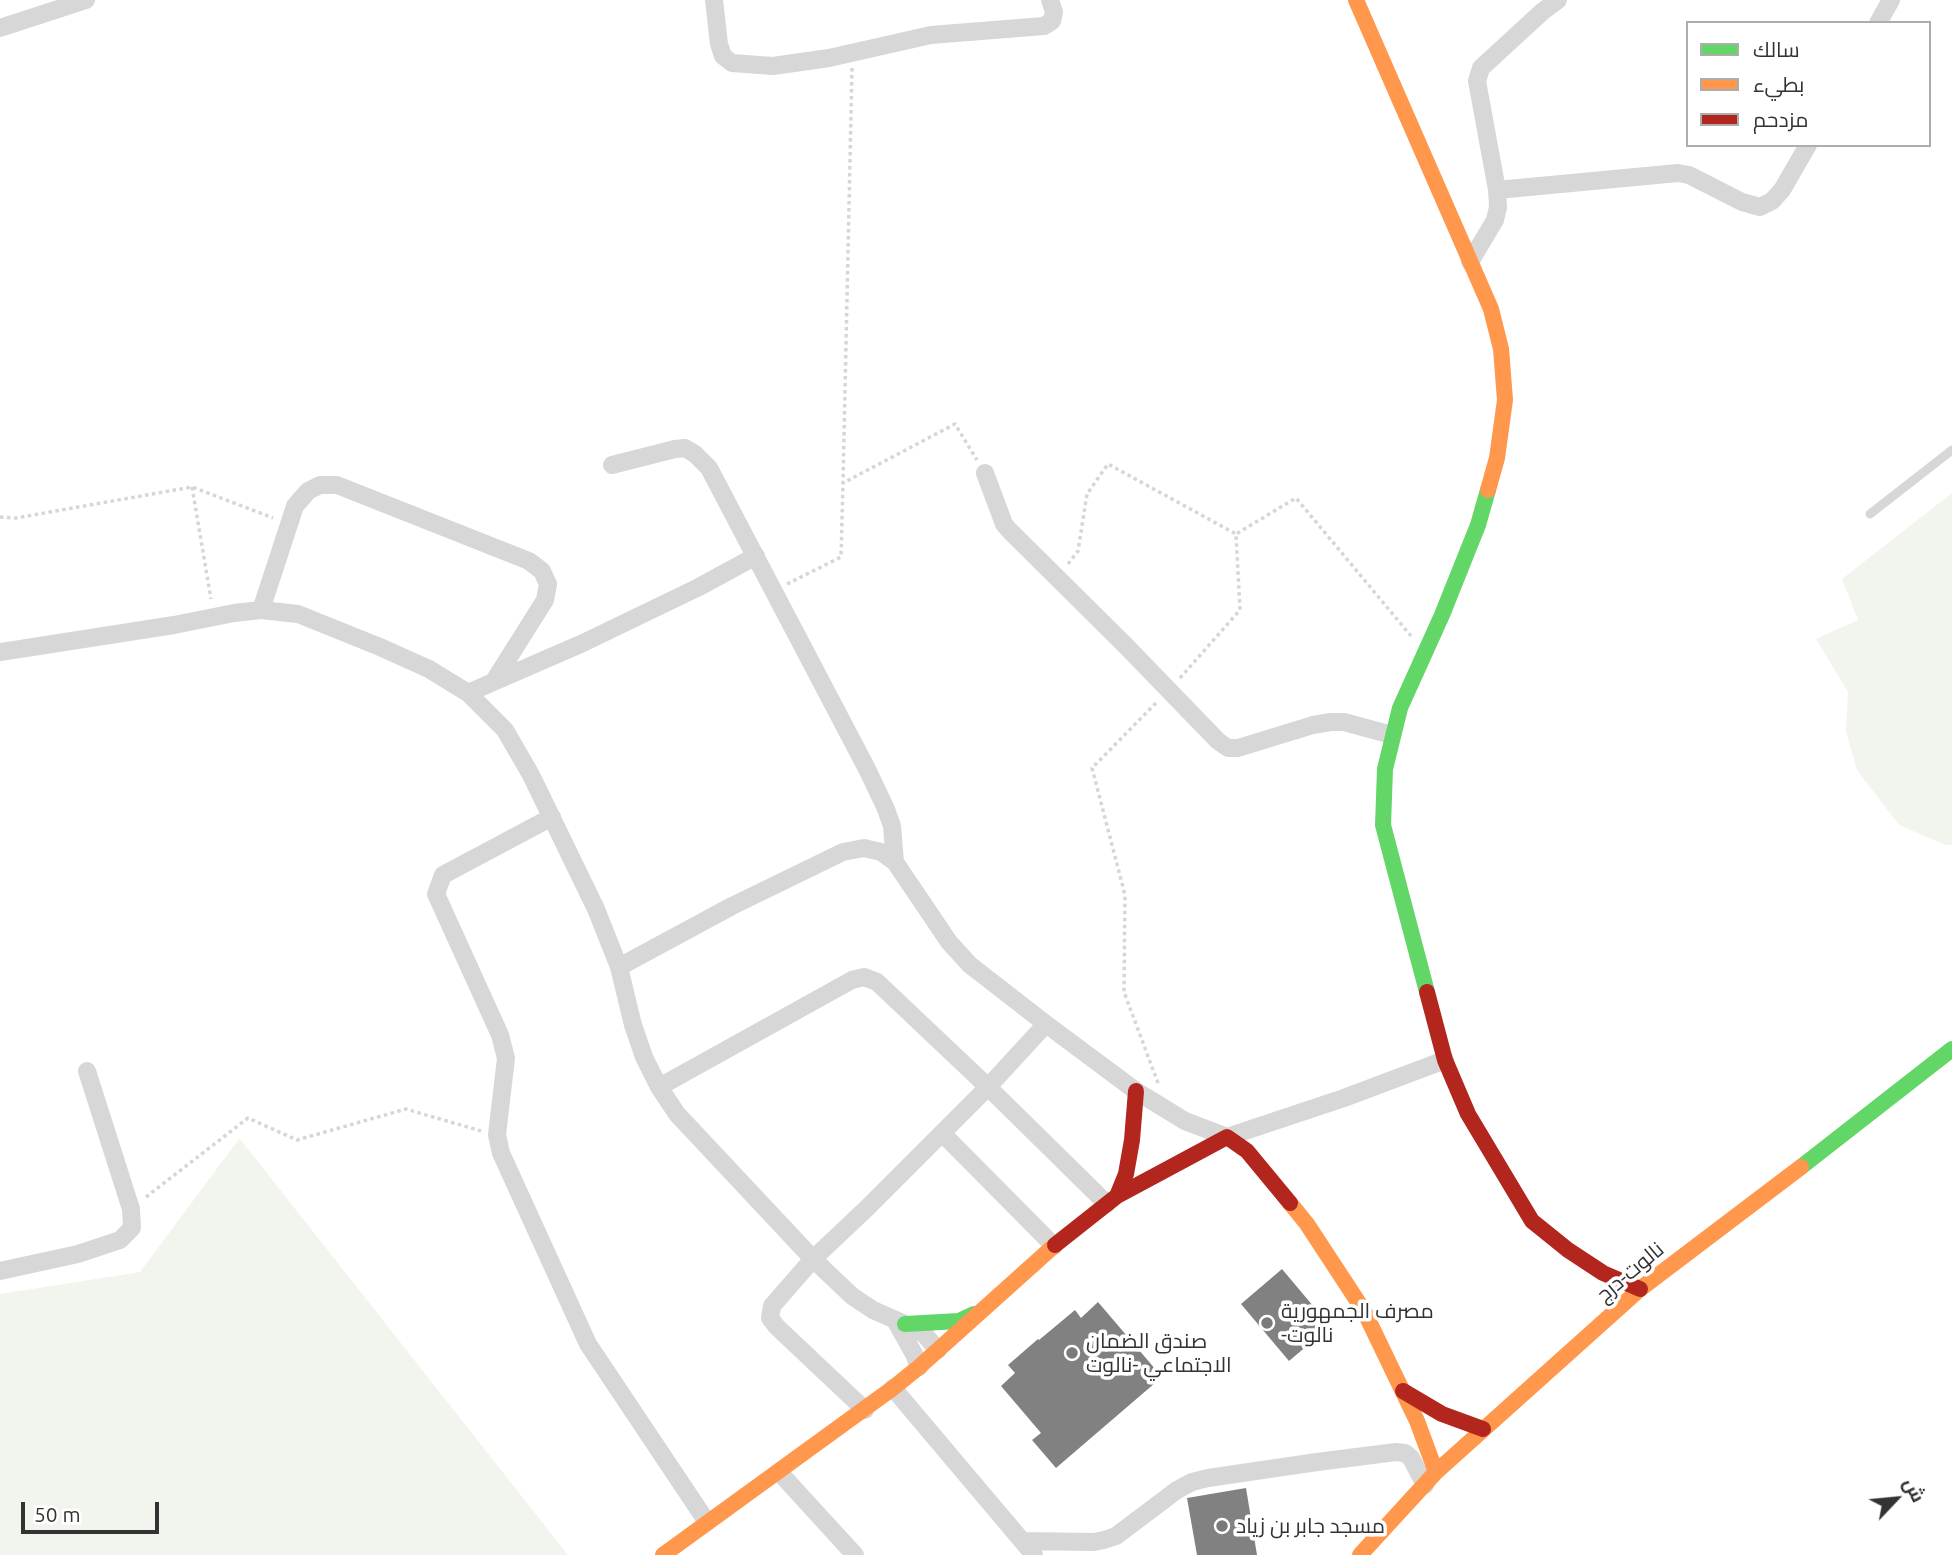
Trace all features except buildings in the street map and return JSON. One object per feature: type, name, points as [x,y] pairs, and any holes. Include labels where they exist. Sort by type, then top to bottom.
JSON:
[{"type":"street","points":[[0,28],[86,0]]},
{"type":"street","points":[[714,0],[723,56],[732,63],[773,66],[829,58],[931,35],[1044,26],[1052,21],[1054,12],[1050,0]]},
{"type":"street","points":[[1356,0],[1491,309],[1501,349],[1505,400],[1497,458],[1478,525],[1400,708],[1384,769],[1383,825],[1445,1060],[1468,1114],[1532,1221],[1568,1250],[1603,1273],[1640,1289]]},
{"type":"street","points":[[1470,262],[1495,220],[1498,207],[1477,81],[1481,68],[1558,0]]},
{"type":"street","points":[[1879,21],[1891,0]]},
{"type":"street","points":[[1497,190],[1678,173],[1689,175],[1742,202],[1760,207],[1772,201],[1782,190],[1807,147]]},
{"type":"street","points":[[612,465],[685,448],[695,454],[714,476],[886,809],[894,836],[895,862]]},
{"type":"street","points":[[985,473],[1004,524],[1218,741],[1228,748],[1238,748],[1312,725],[1331,722],[1344,722],[1392,736]]},
{"type":"street","points":[[261,610],[295,506],[308,491],[320,485],[337,485],[529,561],[542,571],[548,584],[545,600],[494,681]]},
{"type":"street","points":[[468,693],[699,587],[756,556]]},
{"type":"street","points":[[0,652],[261,610],[298,614],[429,669],[468,693],[505,730],[552,817],[596,909],[619,967],[644,1057],[677,1114],[813,1259],[852,1296],[873,1310],[924,1334],[938,1350]]},
{"type":"street","points":[[552,817],[443,876],[436,894],[500,1035],[506,1058],[498,1135],[501,1153],[588,1344],[708,1522]]},
{"type":"street","points":[[619,967],[732,905],[843,852],[864,848],[881,852],[895,862],[949,942],[970,965],[1136,1091],[1185,1121],[1227,1137],[1247,1151],[1307,1224],[1364,1311],[1417,1421],[1431,1479]]},
{"type":"street","points":[[659,1087],[852,980],[864,977],[877,982],[1112,1200]]},
{"type":"street","points":[[865,1410],[777,1327],[770,1318],[772,1306],[813,1259],[988,1087],[1045,1024]]},
{"type":"street","name":"نالوت-درج","points":[[1360,1555],[1431,1479],[1483,1429],[1640,1289],[1952,1049]]},
{"type":"street","points":[[674,1552],[708,1522],[865,1410],[919,1367],[1054,1246],[1112,1200],[1227,1137],[1344,1098],[1445,1060]]},
{"type":"street","points":[[0,1271],[78,1255],[120,1240],[132,1228],[131,1209],[87,1071]]},
{"type":"street","points":[[1112,1200],[1126,1174],[1136,1091]]},
{"type":"street","points":[[942,1133],[1054,1246]]},
{"type":"street","points":[[900,1322],[959,1321],[984,1309]]},
{"type":"street","points":[[900,1322],[919,1367]]},
{"type":"street","points":[[892,1388],[1034,1555]]},
{"type":"street","points":[[1403,1391],[1443,1414],[1483,1429]]},
{"type":"street","points":[[1023,1541],[1094,1542],[1116,1536],[1177,1490],[1208,1478],[1396,1452],[1405,1453],[1431,1479]]},
{"type":"street","points":[[779,1472],[855,1555]]},
{"type":"street","points":[[1374,1538],[1385,1555]]},
{"type":"lane","points":[[1870,514],[1952,450]]},
{"type":"path","points":[[774,590],[841,557],[853,52]]},
{"type":"path","points":[[843,483],[955,424],[985,473]]},
{"type":"path","points":[[1056,577],[1078,551],[1087,494],[1108,464],[1237,534]]},
{"type":"path","points":[[0,517],[16,518],[192,487],[289,524]]},
{"type":"path","points":[[192,487],[214,617]]},
{"type":"path","points":[[1237,534],[1296,498],[1425,653]]},
{"type":"path","points":[[1168,1111],[1124,992],[1125,895],[1092,768],[1169,690],[1240,610],[1237,534]]},
{"type":"path","points":[[131,1209],[248,1118],[298,1140],[406,1109],[498,1135]]},
{"type":"shaded area","points":[[1952,493],[1952,845],[1946,845],[1899,825],[1857,770],[1846,731],[1848,692],[1816,639],[1858,620],[1842,579]]},
{"type":"shaded area","points":[[239,1139],[568,1555],[0,1555],[0,1294],[140,1272]]},
{"type":"traffic: fast","points":[[1427,992],[1383,825],[1385,769],[1400,708],[1442,615],[1478,525],[1488,490]]},
{"type":"traffic: fast","points":[[1801,1167],[1952,1049]]},
{"type":"traffic: fast","points":[[905,1324],[959,1321],[974,1314]]},
{"type":"traffic: slow","points":[[1356,0],[1491,309],[1501,349],[1505,400],[1497,458],[1488,490]]},
{"type":"traffic: slow","points":[[1360,1555],[1436,1472],[1640,1289],[1801,1167]]},
{"type":"traffic: slow","points":[[1290,1203],[1307,1224],[1364,1311],[1417,1421],[1436,1472]]},
{"type":"traffic: slow","points":[[663,1555],[893,1388],[1055,1245]]},
{"type":"traffic: jam","points":[[1427,992],[1445,1060],[1468,1114],[1532,1221],[1568,1250],[1603,1273],[1640,1289]]},
{"type":"traffic: jam","points":[[1117,1196],[1126,1174],[1136,1091]]},
{"type":"traffic: jam","points":[[1055,1245],[1117,1196],[1227,1137],[1247,1151],[1290,1203]]},
{"type":"traffic: jam","points":[[1403,1391],[1442,1414],[1483,1429]]},
{"type":"place","name":"مصرف الجمهورية -نالوت","points":[[1267,1323]]},
{"type":"place","name":"صندق الضمان الاجتماعي -نالوت","points":[[1072,1353]]},
{"type":"place","name":"مسجد جابر بن زياد","points":[[1222,1526]]}]
